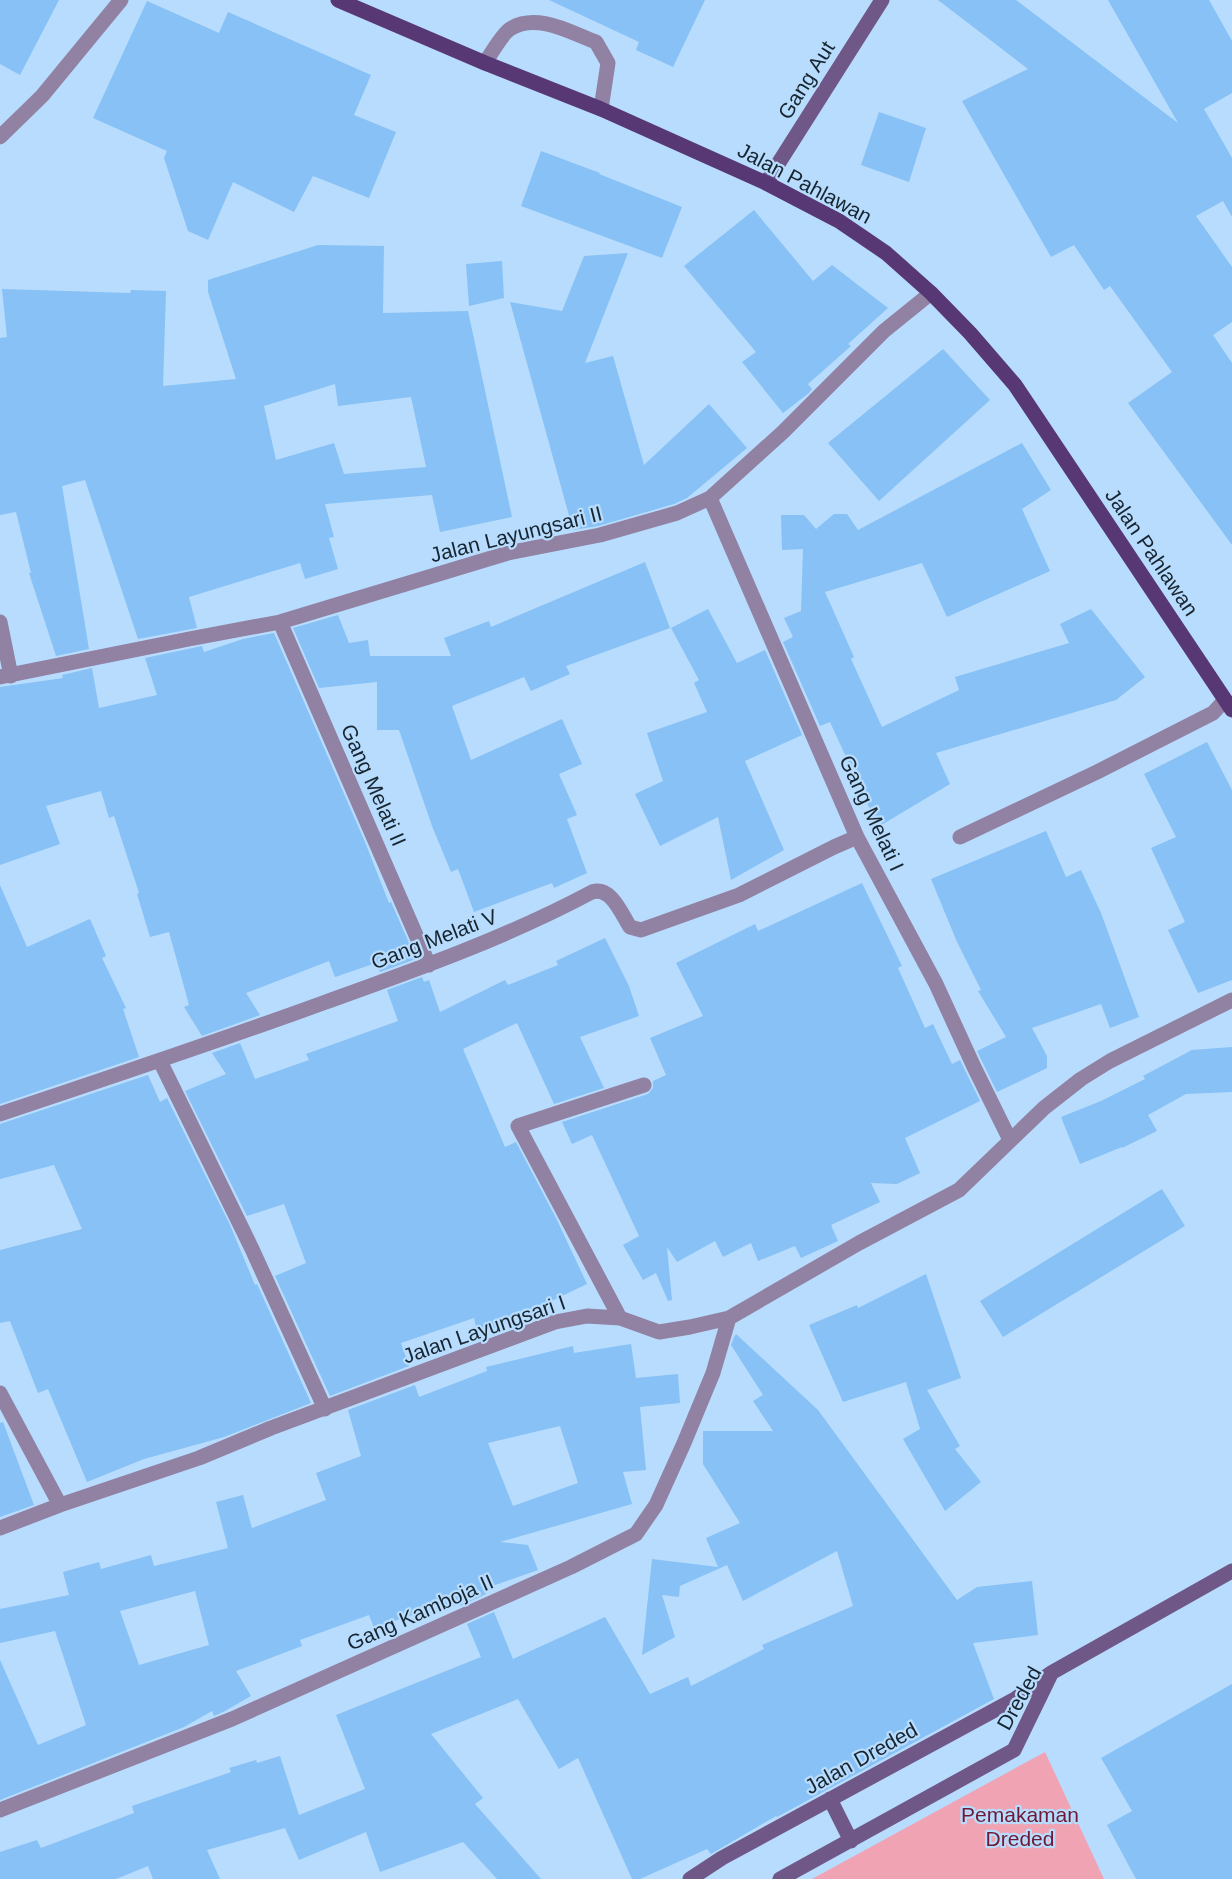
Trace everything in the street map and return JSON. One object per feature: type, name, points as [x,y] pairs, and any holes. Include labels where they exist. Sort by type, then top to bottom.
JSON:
[{"type":"main road","name":"Jalan Pahlawan","points":[[338,0],[601,110],[766,183],[839,221],[886,253],[931,293],[970,333],[1015,385],[1229,705]]},
{"type":"street","points":[[0,137],[42,96],[122,0]]},
{"type":"street","name":"Gang Aut","points":[[766,183],[882,0]]},
{"type":"street","points":[[485,63],[509,29],[531,21],[548,24],[596,42],[608,63],[601,110]]},
{"type":"street","name":"Jalan Layungsari II","points":[[6,677],[280,622],[508,553],[600,536],[677,513],[710,498],[783,432],[884,331],[931,293]]},
{"type":"street","name":"Gang Melati I","points":[[710,498],[857,837],[936,984],[1010,1140]]},
{"type":"street","points":[[0,622],[6,677]]},
{"type":"street","name":"Gang Melati II","points":[[280,622],[429,965]]},
{"type":"street","points":[[960,837],[1097,772],[1229,705]]},
{"type":"street","name":"Gang Melati V","points":[[0,1114],[160,1061],[429,965],[518,929],[592,892],[599,890],[607,893],[630,927],[641,930],[739,895],[857,837]]},
{"type":"street","name":"Jalan Layungsari I","points":[[0,1528],[199,1458],[271,1428],[555,1322],[587,1316],[620,1318],[659,1332],[729,1318],[859,1242],[959,1190],[1044,1108],[1081,1079],[1110,1061],[1232,1000]]},
{"type":"street","points":[[160,1061],[252,1249],[325,1409]]},
{"type":"street","points":[[620,1318],[518,1126],[644,1085]]},
{"type":"street","name":"Gang Kamboja II","points":[[0,1810],[232,1719],[561,1572],[636,1534],[656,1505],[684,1443],[713,1373],[729,1318]]},
{"type":"street","points":[[0,1393],[60,1505]]},
{"type":"street","name":"Dreded","points":[[780,1879],[1014,1750],[1051,1673],[1232,1571]]},
{"type":"street","name":"Jalan Dreded","points":[[690,1879],[722,1858],[1015,1699],[1051,1673]]},
{"type":"street","points":[[830,1799],[851,1841]]},
{"type":"green space","name":"Pemakaman Dreded","points":[[1045,1752],[1104,1879],[812,1879]]},
{"type":"building","points":[[0,0],[59,0],[20,75],[0,64]]},
{"type":"building","points":[[549,0],[705,0],[673,67],[636,50],[639,42]]},
{"type":"building","points":[[938,0],[1016,0],[1178,123],[1108,0],[1209,0],[1232,41],[1232,93],[1204,109],[1232,158],[1232,217],[1223,201],[1196,216],[1232,267],[1232,322],[1213,335],[1232,363],[1232,545],[1128,403],[1172,372],[1110,286],[1104,290],[1074,245],[1051,257],[962,101],[1028,69]]},
{"type":"building","points":[[147,1],[219,33],[228,12],[371,75],[354,115],[396,132],[369,198],[313,176],[294,212],[233,182],[208,240],[188,231],[164,158],[167,151],[93,118]]},
{"type":"building","points":[[879,112],[926,128],[909,182],[861,165]]},
{"type":"building","points":[[541,151],[682,207],[662,258],[521,206]]},
{"type":"building","points":[[754,210],[813,281],[832,265],[888,308],[848,344],[851,346],[808,384],[812,389],[809,393],[783,413],[742,362],[756,352],[684,266]]},
{"type":"building","points":[[318,245],[384,246],[383,313],[468,311],[512,517],[440,532],[432,495],[325,504],[334,537],[329,538],[338,569],[305,579],[300,563],[189,597],[197,628],[138,639],[85,480],[62,486],[89,649],[56,656],[29,573],[31,573],[16,512],[0,515],[0,338],[7,337],[2,289],[130,293],[131,290],[166,291],[163,386],[236,379],[208,292],[208,280]],"holes":[[[335,384],[338,406],[411,397],[426,467],[344,474],[334,443],[276,460],[264,406]]]},
{"type":"building","points":[[628,253],[585,363],[613,356],[644,465],[709,404],[747,448],[687,498],[674,504],[598,526],[573,530],[510,302],[562,311],[584,256]]},
{"type":"building","points":[[502,261],[504,298],[469,306],[466,264]]},
{"type":"building","points":[[943,349],[990,400],[879,501],[828,443]]},
{"type":"building","points":[[1022,443],[1051,490],[1022,509],[1050,571],[947,617],[922,563],[825,592],[854,657],[851,659],[882,727],[959,690],[955,677],[1069,643],[1060,624],[1091,609],[1145,677],[1116,700],[936,753],[950,784],[878,827],[830,722],[820,726],[783,642],[793,637],[784,618],[801,611],[803,549],[782,550],[781,515],[804,515],[816,529],[834,514],[847,514],[858,530]]},
{"type":"building","points":[[645,562],[670,628],[566,666],[570,674],[531,691],[524,677],[452,706],[471,760],[562,719],[582,764],[559,774],[577,815],[567,819],[587,873],[554,888],[552,883],[474,912],[458,869],[451,872],[432,826],[399,730],[377,730],[377,682],[319,688],[293,628],[338,615],[349,643],[368,640],[370,656],[451,656],[444,638],[489,621],[491,627]]},
{"type":"building","points":[[708,609],[737,663],[765,650],[802,735],[745,761],[784,850],[731,880],[718,817],[660,846],[635,794],[663,781],[647,733],[707,712],[694,683],[699,680],[671,628]]},
{"type":"building","points":[[274,633],[365,842],[389,903],[391,902],[416,959],[380,972],[376,963],[335,977],[329,961],[246,993],[260,1015],[202,1036],[184,1007],[189,1005],[169,932],[150,937],[137,894],[139,893],[114,816],[109,818],[101,791],[46,806],[60,844],[0,865],[0,687],[63,678],[62,675],[92,668],[99,708],[157,695],[145,658],[202,646],[204,652],[243,639]]},
{"type":"building","points":[[1207,742],[1232,790],[1232,980],[1198,993],[1168,930],[1185,922],[1151,848],[1176,837],[1144,774]]},
{"type":"building","points":[[1046,831],[1066,877],[1081,870],[1101,913],[1139,1017],[1110,1028],[1101,1004],[1032,1028],[1047,1056],[1047,1068],[997,1092],[977,1051],[1006,1037],[978,991],[981,990],[957,942],[931,879]]},
{"type":"building","points":[[862,883],[902,966],[898,968],[925,1028],[933,1024],[952,1064],[960,1060],[980,1101],[905,1138],[920,1173],[897,1184],[871,1183],[880,1202],[831,1225],[838,1241],[801,1258],[795,1246],[758,1261],[751,1243],[723,1257],[715,1241],[677,1262],[667,1247],[672,1300],[668,1301],[656,1273],[643,1280],[623,1245],[639,1236],[592,1135],[572,1144],[562,1122],[648,1094],[653,1088],[653,1081],[666,1075],[650,1038],[703,1016],[676,963],[755,924],[758,931]]},
{"type":"building","points":[[0,885],[27,947],[90,919],[106,956],[102,958],[126,1008],[123,1009],[139,1057],[0,1104]]},
{"type":"building","points":[[605,938],[629,986],[639,1016],[580,1037],[604,1088],[554,1104],[517,1023],[463,1049],[505,1147],[516,1142],[587,1284],[478,1336],[474,1318],[401,1343],[409,1366],[330,1396],[275,1276],[306,1263],[284,1204],[247,1216],[185,1091],[226,1074],[212,1053],[240,1043],[255,1079],[309,1060],[306,1054],[398,1021],[387,990],[422,977],[424,982],[429,980],[440,1012],[505,980],[508,985],[558,965],[556,961]]},
{"type":"building","points":[[1232,1047],[1232,1092],[1186,1094],[1148,1115],[1157,1131],[1122,1148],[1080,1164],[1061,1117],[1101,1101],[1145,1079],[1143,1076],[1192,1050]]},
{"type":"building","points":[[148,1075],[160,1102],[167,1098],[230,1225],[255,1285],[257,1284],[311,1403],[224,1437],[144,1459],[87,1482],[48,1389],[38,1393],[10,1321],[0,1323],[0,1250],[82,1229],[54,1165],[0,1179],[0,1124]]},
{"type":"building","points":[[1162,1189],[1185,1226],[1003,1337],[980,1301]]},
{"type":"building","points":[[926,1274],[961,1378],[927,1390],[960,1446],[955,1449],[981,1482],[945,1511],[903,1439],[920,1429],[906,1382],[843,1402],[809,1325],[857,1305],[858,1308]]},
{"type":"building","points":[[736,1334],[818,1410],[957,1600],[977,1587],[1032,1581],[1038,1635],[973,1643],[994,1699],[776,1816],[711,1854],[707,1849],[640,1879],[632,1879],[578,1758],[559,1769],[518,1699],[431,1734],[483,1798],[475,1804],[541,1879],[497,1879],[463,1842],[380,1872],[366,1832],[299,1860],[285,1828],[207,1850],[220,1879],[153,1879],[148,1866],[116,1879],[0,1879],[0,1852],[37,1840],[41,1848],[134,1813],[132,1806],[231,1772],[229,1768],[256,1760],[257,1763],[280,1756],[299,1815],[365,1789],[336,1715],[481,1657],[467,1624],[494,1612],[513,1659],[605,1617],[650,1694],[688,1677],[691,1686],[764,1649],[762,1645],[853,1606],[837,1551],[743,1601],[727,1565],[680,1586],[679,1597],[662,1595],[675,1637],[642,1655],[652,1559],[718,1567],[706,1538],[740,1523],[703,1464],[703,1431],[773,1431],[753,1401],[763,1395],[731,1345]]},
{"type":"building","points":[[631,1344],[636,1378],[678,1374],[680,1403],[640,1407],[646,1470],[623,1472],[632,1504],[500,1542],[528,1545],[538,1570],[484,1589],[486,1594],[460,1606],[459,1604],[429,1616],[427,1610],[374,1628],[369,1615],[300,1640],[302,1646],[236,1671],[251,1696],[225,1711],[214,1716],[212,1711],[184,1727],[0,1800],[0,1660],[38,1745],[86,1725],[55,1631],[0,1643],[0,1609],[69,1595],[63,1572],[99,1562],[101,1569],[151,1555],[154,1566],[228,1548],[216,1502],[243,1495],[252,1528],[326,1500],[316,1473],[361,1456],[348,1410],[415,1385],[419,1397],[487,1371],[486,1367],[573,1346],[574,1353]],"holes":[[[560,1426],[578,1483],[513,1506],[488,1443]],[[195,1591],[209,1645],[139,1665],[120,1611]]]},
{"type":"building","points":[[3,1422],[34,1505],[0,1517],[0,1423]]},
{"type":"building","points":[[1232,1684],[1232,1879],[1136,1879],[1107,1825],[1132,1811],[1101,1758]]}]
